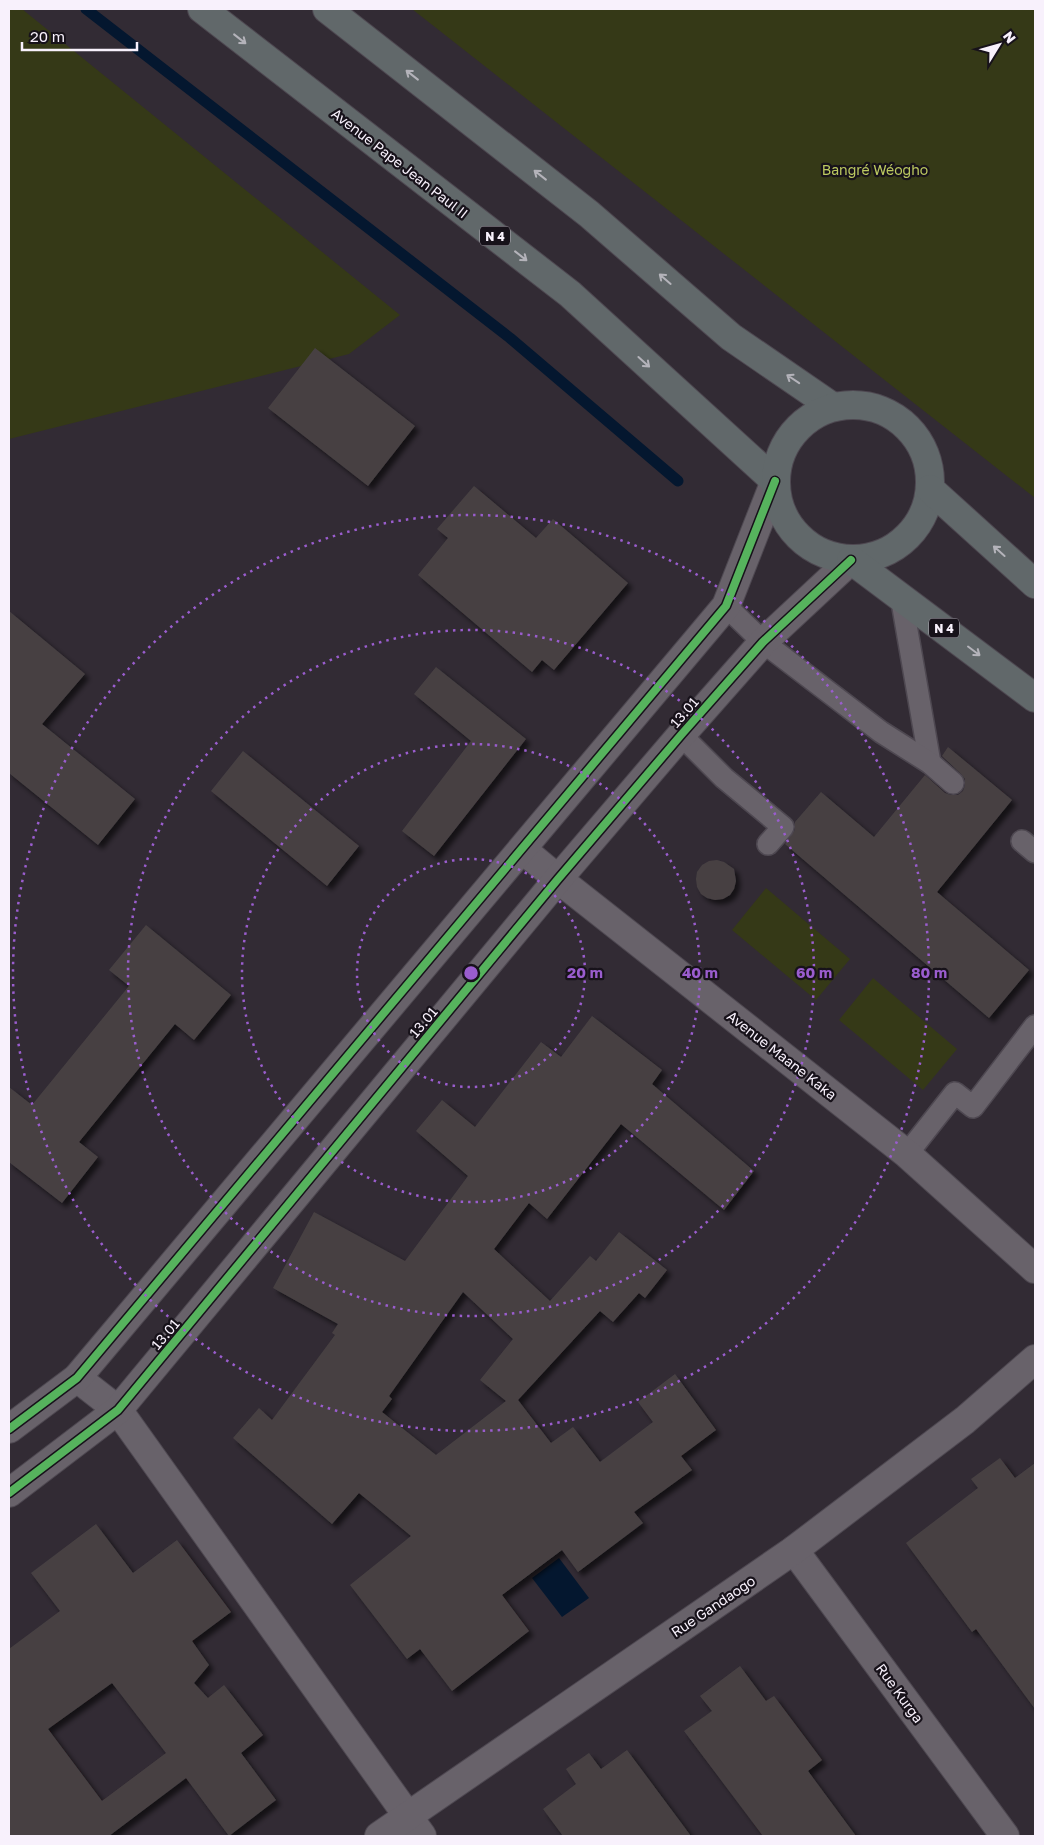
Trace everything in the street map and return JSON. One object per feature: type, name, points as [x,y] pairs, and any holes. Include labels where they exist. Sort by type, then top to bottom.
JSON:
[{"type":"highway","name":"Avenue Pape Jean Paul II","points":[[202,9],[570,294],[775,481]]},
{"type":"highway","points":[[327,9],[589,214],[731,337],[833,406]]},
{"type":"highway","name":"N 4","points":[[858,404],[882,409],[903,422],[919,441],[928,464],[930,489],[926,508],[918,526],[905,540],[889,551],[870,558],[851,560],[827,555],[806,544],[789,526],[778,504],[775,481],[777,464],[783,448],[803,422],[817,412],[833,406],[858,404]]},
{"type":"highway","points":[[930,489],[1035,584]]},
{"type":"highway","name":"N 4","points":[[851,560],[1035,698]]},
{"type":"street","points":[[9,1430],[77,1378],[523,850],[726,606],[775,481]]},
{"type":"street","name":"13.01","points":[[9,1492],[118,1410],[680,736],[763,642],[851,560]]},
{"type":"street","name":"Avenue Maane Kaka","points":[[523,850],[558,880],[907,1154],[1035,1268]]},
{"type":"street","name":"Rue Gandaogo","points":[[379,1836],[415,1826],[794,1550],[965,1420],[1035,1360]]},
{"type":"street","points":[[77,1378],[118,1410],[415,1826]]},
{"type":"street","name":"Rue Kurga","points":[[794,1550],[1005,1836]]},
{"type":"lane","points":[[901,596],[930,763]]},
{"type":"lane","points":[[726,606],[763,642],[881,732],[930,763],[953,783]]},
{"type":"lane","points":[[680,736],[724,778],[783,827],[768,844]]},
{"type":"lane","points":[[907,1154],[955,1093],[973,1107],[1035,1026]]},
{"type":"green space","points":[[9,9],[22,9],[400,315],[349,354],[9,439]]},
{"type":"green space","name":"Bangré Wéogho","points":[[412,9],[1035,9],[1035,498]]},
{"type":"green space","points":[[766,888],[850,959],[816,1000],[732,930]]},
{"type":"green space","points":[[873,978],[957,1049],[923,1090],[839,1020]]},
{"type":"water","points":[[559,1558],[589,1598],[562,1617],[532,1578]]},
{"type":"building","points":[[315,348],[415,426],[368,486],[268,408]]},
{"type":"building","points":[[474,486],[536,538],[553,519],[628,583],[554,670],[542,660],[532,672],[418,575],[448,538],[437,529]]},
{"type":"building","points":[[9,611],[85,674],[42,724],[135,799],[98,845],[9,773]]},
{"type":"building","points":[[436,667],[526,739],[434,856],[402,831],[471,741],[414,694]]},
{"type":"building","points":[[948,747],[1012,800],[937,892],[1029,970],[989,1018],[785,844],[795,830],[795,822],[821,792],[874,837],[925,775],[945,793],[958,795],[963,791],[965,779],[942,756]]},
{"type":"building","points":[[243,751],[359,846],[327,886],[211,791]]},
{"type":"building","points":[[717,860],[724,862],[734,869],[736,881],[730,895],[723,899],[715,900],[701,894],[697,887],[696,879],[697,872],[702,865],[709,861]]},
{"type":"building","points":[[146,925],[231,995],[194,1040],[175,1024],[79,1142],[98,1157],[62,1203],[9,1162],[9,1087],[32,1105],[129,986],[109,970]]},
{"type":"building","points":[[592,1016],[662,1070],[652,1084],[754,1171],[724,1210],[621,1124],[547,1219],[529,1203],[494,1249],[550,1301],[590,1256],[596,1261],[619,1232],[667,1270],[645,1298],[639,1293],[613,1322],[600,1311],[518,1400],[551,1443],[573,1427],[600,1462],[653,1422],[638,1402],[675,1374],[716,1430],[681,1456],[692,1470],[634,1512],[643,1523],[578,1572],[562,1550],[502,1595],[529,1631],[452,1691],[420,1649],[407,1659],[350,1585],[411,1536],[359,1493],[332,1524],[233,1438],[259,1408],[272,1420],[335,1335],[332,1333],[338,1324],[273,1288],[314,1212],[405,1261],[468,1176],[416,1131],[442,1100],[475,1127],[541,1042],[561,1057]],"holes":[[[463,1292],[513,1339],[480,1380],[506,1401],[436,1455],[382,1412],[392,1399],[389,1396]]]},
{"type":"building","points":[[1000,1458],[1015,1478],[1035,1463],[1035,1709],[976,1629],[972,1632],[906,1543],[978,1488],[971,1479]]},
{"type":"building","points":[[96,1524],[133,1573],[177,1540],[231,1612],[192,1641],[209,1665],[194,1683],[208,1698],[224,1685],[263,1735],[241,1753],[276,1800],[229,1836],[186,1778],[109,1836],[9,1836],[9,1649],[60,1611],[31,1573]],"holes":[[[112,1683],[166,1753],[102,1801],[48,1729]]]},
{"type":"building","points":[[740,1666],[766,1701],[774,1696],[822,1760],[808,1771],[856,1836],[763,1836],[684,1731],[712,1711],[700,1696]]},
{"type":"building","points":[[627,1750],[691,1836],[563,1836],[543,1809],[576,1784],[566,1769],[589,1753],[601,1769]]},
{"type":"waterway","points":[[86,9],[510,338],[678,481]]},
{"type":"cycle path","points":[[9,1429],[77,1378],[726,606],[775,481]]},
{"type":"cycle path","points":[[9,1493],[118,1410],[558,879],[681,735],[763,642],[851,560]]}]
